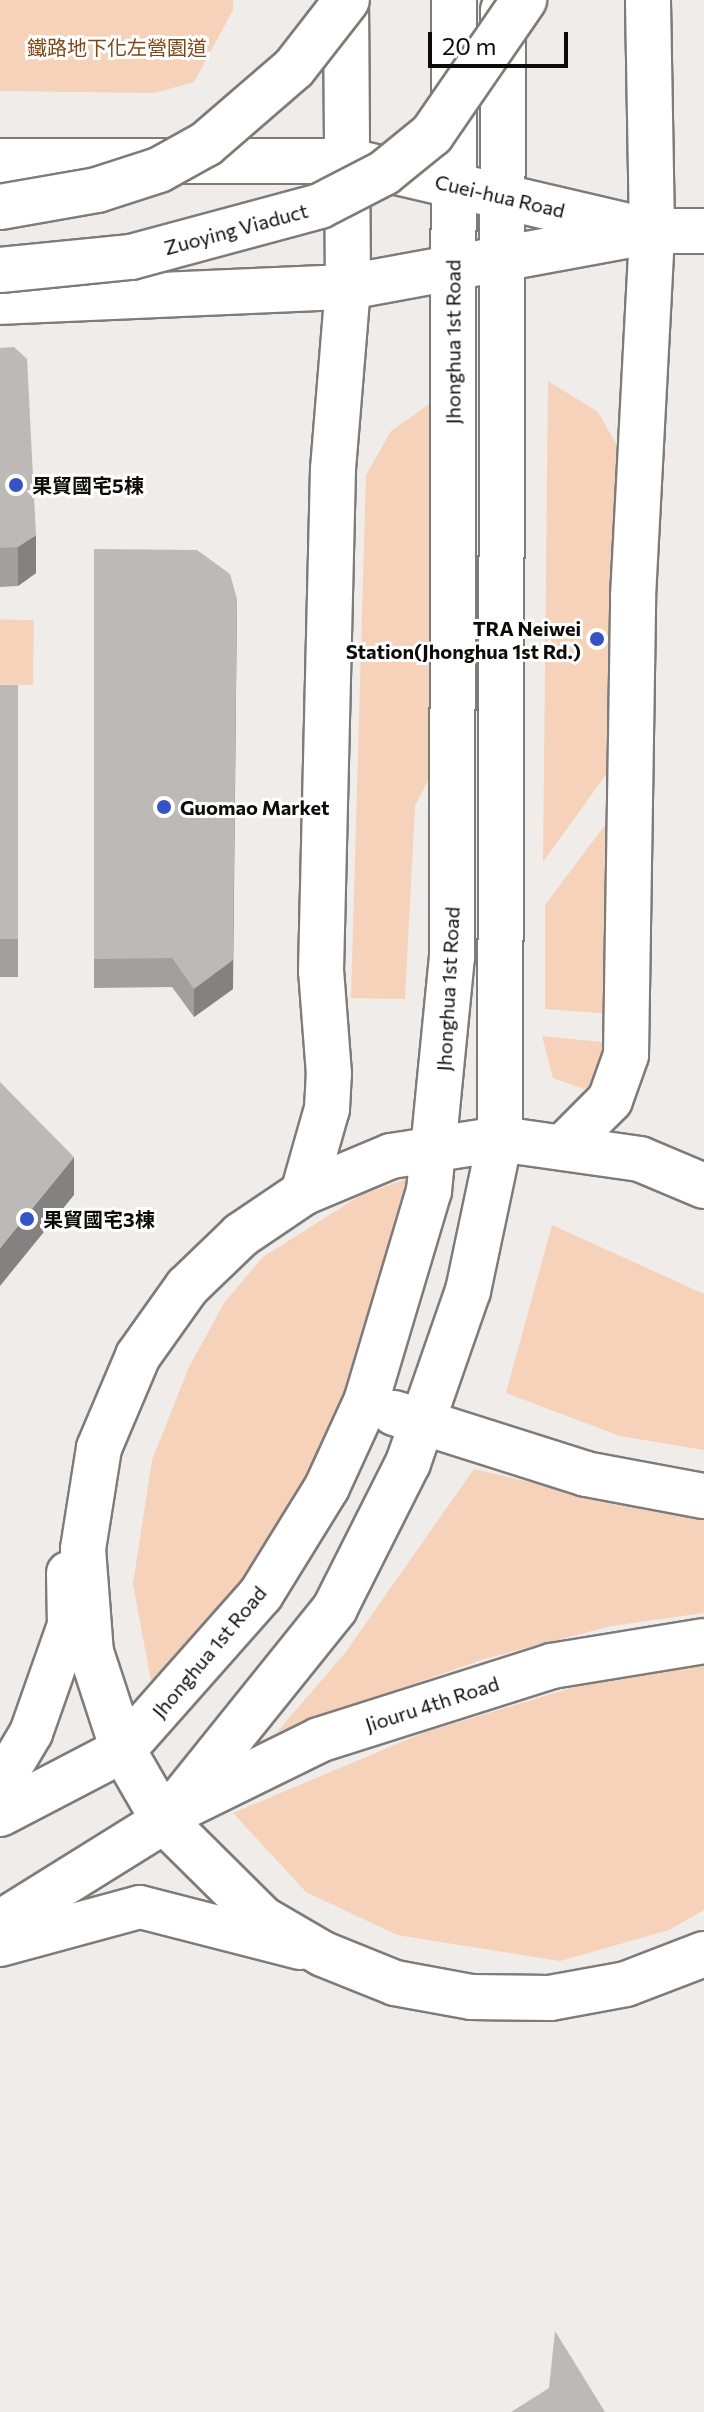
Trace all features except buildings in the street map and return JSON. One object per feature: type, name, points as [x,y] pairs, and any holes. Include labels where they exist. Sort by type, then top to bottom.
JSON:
[{"type":"street","points":[[303,1193],[327,1109],[329,1074],[321,971],[333,469],[348,287],[346,0]]},
{"type":"street","points":[[0,207],[97,190],[159,170],[206,144],[294,68],[346,0]]},
{"type":"street","name":"Jhonghua 1st Road","points":[[0,1814],[123,1750],[261,1594],[327,1487],[366,1402],[438,1146],[452,957],[454,0]]},
{"type":"street","points":[[0,1923],[169,1816],[335,1608],[422,1424],[468,1291],[500,1139],[503,0]]},
{"type":"street","name":"Zuoying Viaduct","points":[[0,270],[131,257],[320,206],[384,173],[432,134],[524,0]]},
{"type":"street","points":[[567,1143],[610,1100],[626,1055],[632,628],[652,231],[648,0]]},
{"type":"street","name":"Cuei-hua Road","points":[[0,161],[349,161],[652,231]]},
{"type":"street","name":"Cuei-hua Road","points":[[0,302],[348,287],[652,231],[704,231]]},
{"type":"street","points":[[0,1785],[31,1733],[69,1625],[68,1510],[99,1448],[127,1378],[164,1315],[241,1235],[303,1193],[346,1172],[438,1146],[500,1139],[567,1143],[640,1159],[704,1186]]},
{"type":"street","points":[[366,1402],[422,1424],[586,1474],[704,1496]]},
{"type":"street","points":[[99,1448],[83,1549],[91,1652],[123,1750],[169,1816],[263,1919],[323,1954]]},
{"type":"street","name":"Jiouru 4th Road","points":[[169,1816],[334,1736],[552,1666],[704,1641]]},
{"type":"street","points":[[0,1945],[140,1907],[323,1954],[395,1983],[487,1998],[550,1998],[626,1984],[702,1960]]},
{"type":"green space","name":"鐵路地下化左營園道","points":[[0,0],[233,0],[233,10],[194,82],[154,93],[0,91]]},
{"type":"green space","points":[[548,381],[598,412],[619,449],[615,762],[543,862]]},
{"type":"green space","points":[[435,400],[439,759],[415,806],[405,999],[351,998],[366,475],[391,431]]},
{"type":"green space","points":[[0,619],[34,620],[33,685],[0,684]]},
{"type":"green space","points":[[614,813],[612,1014],[545,1009],[545,905]]},
{"type":"green space","points":[[542,1036],[611,1043],[603,1078],[584,1089],[553,1078]]},
{"type":"green space","points":[[412,1177],[354,1371],[304,1489],[220,1612],[153,1692],[133,1584],[152,1460],[189,1367],[224,1303],[263,1257],[361,1195]]},
{"type":"green space","points":[[552,1225],[704,1294],[704,1450],[620,1436],[506,1393]]},
{"type":"green space","points":[[474,1469],[642,1508],[704,1511],[704,1613],[611,1626],[484,1659],[277,1732],[345,1653]]},
{"type":"green space","points":[[704,1663],[704,1910],[669,1930],[560,1961],[397,1935],[306,1892],[233,1813],[423,1733],[604,1678]]},
{"type":"place","name":"果貿國宅5棟","points":[[16,485]]},
{"type":"place","name":"TRA Neiwei Station(Jhonghua 1st Rd.)","points":[[597,639]]},
{"type":"place","name":"Guomao Market","points":[[164,807]]},
{"type":"place","name":"果貿國宅3棟","points":[[27,1219]]}]
